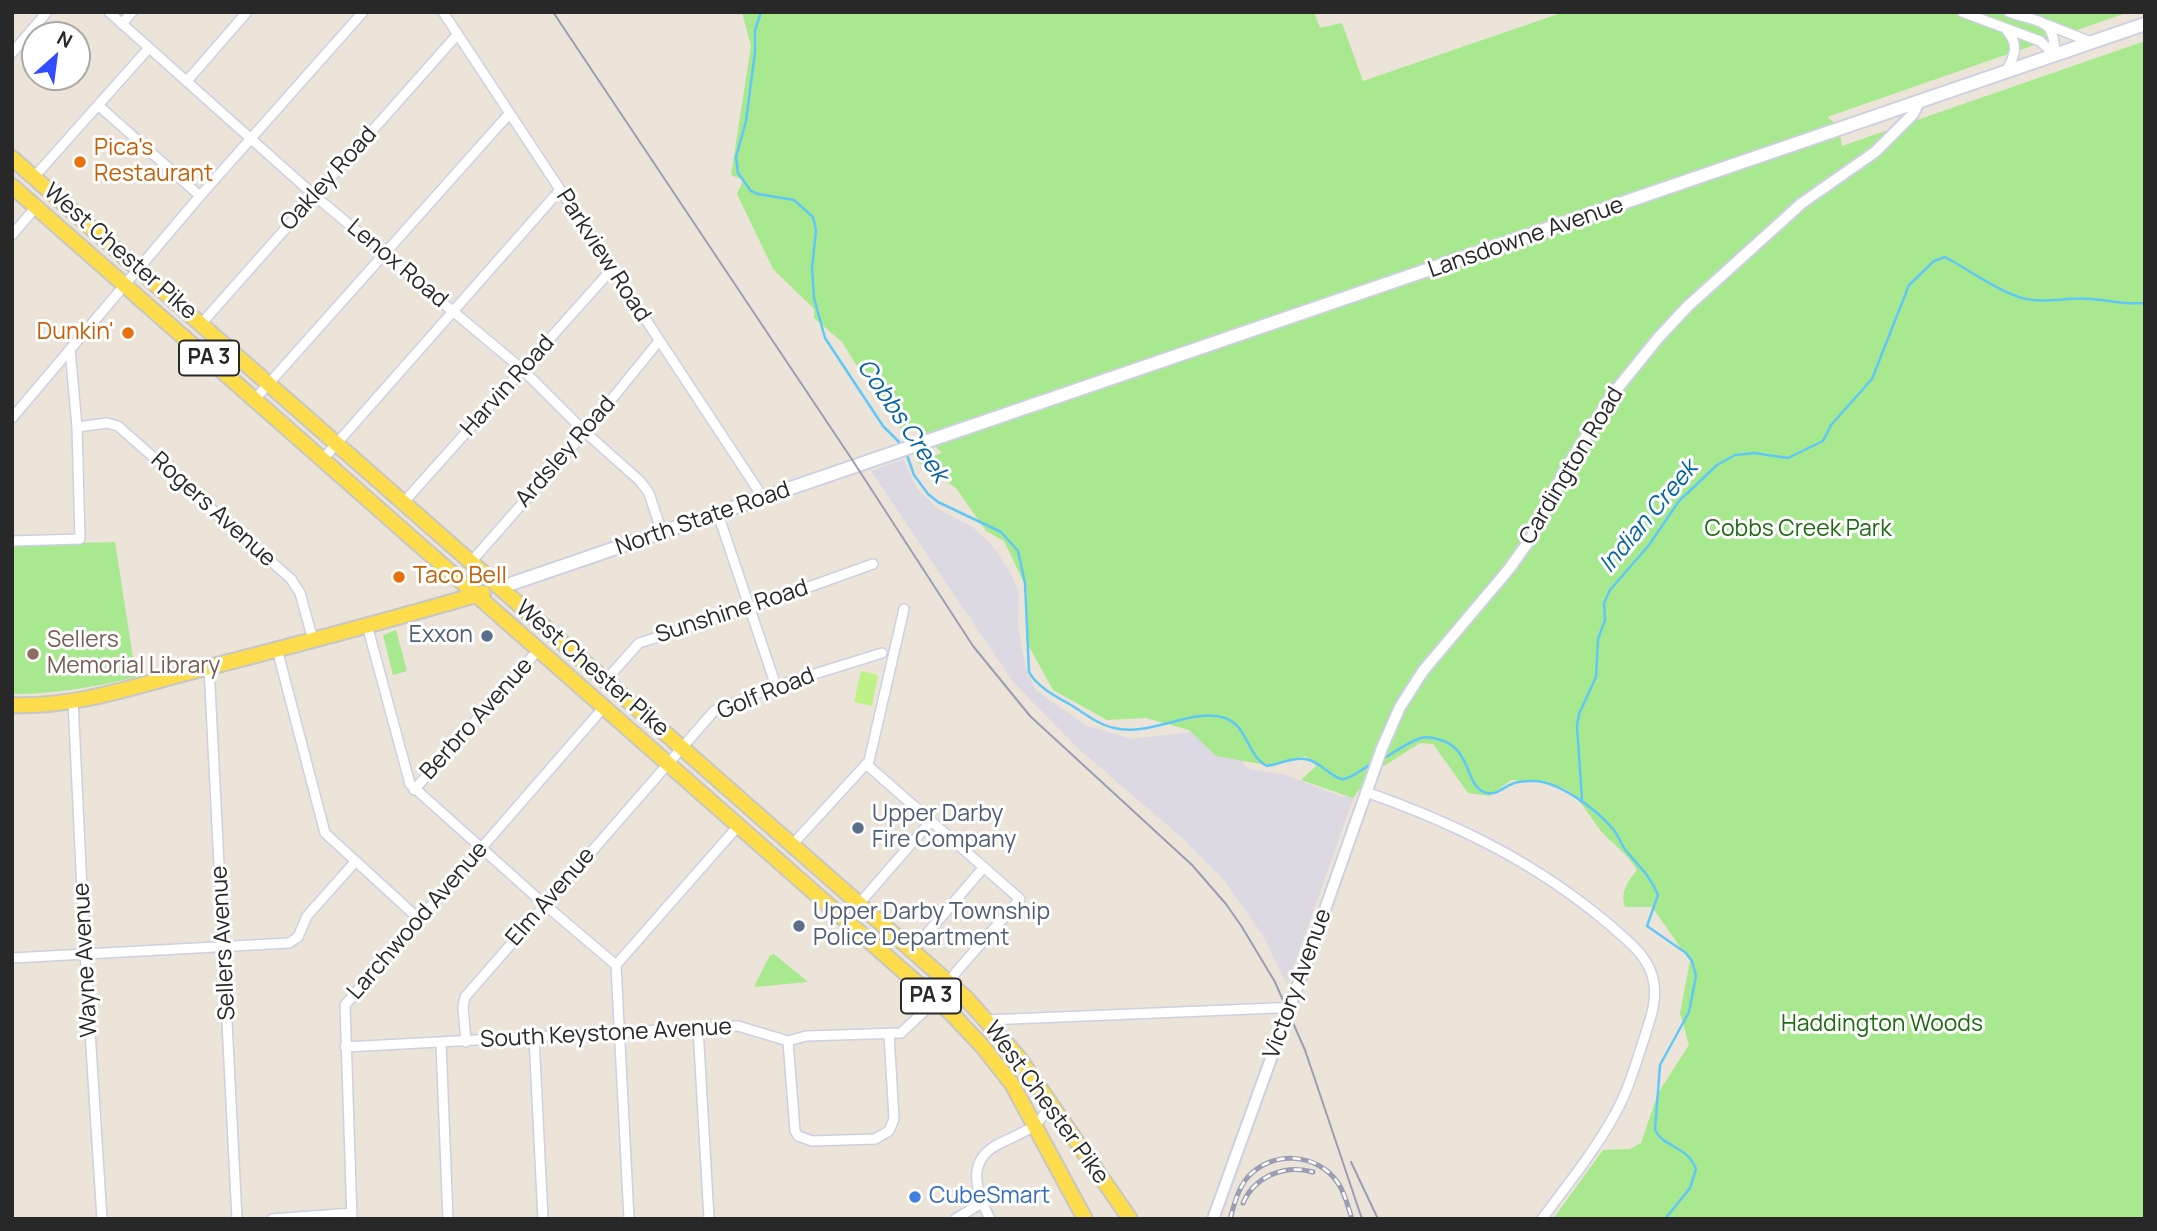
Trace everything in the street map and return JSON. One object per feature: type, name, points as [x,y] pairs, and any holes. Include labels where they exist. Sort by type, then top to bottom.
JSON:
[{"type":"main road","name":"Lansdowne Avenue","points":[[912,448],[1634,202],[1920,100],[2145,24]]},
{"type":"main road","name":"West Chester Pike","points":[[12,158],[859,904],[987,1020],[1019,1058],[1129,1219]]},
{"type":"main road","name":"West Chester Pike","points":[[12,186],[967,1029],[1003,1071],[1035,1125],[1081,1215]]},
{"type":"main road","name":"North State Road","points":[[499,588],[912,448]]},
{"type":"main road","points":[[12,705],[46,706],[73,700],[313,640],[499,588]]},
{"type":"main road","points":[[806,885],[819,869]]},
{"type":"street","points":[[12,53],[47,12]]},
{"type":"street","name":"Lenox Road","points":[[109,12],[315,196],[522,369],[585,432],[640,481],[649,493],[662,533]]},
{"type":"street","points":[[122,24],[132,12]]},
{"type":"street","points":[[187,80],[247,12]]},
{"type":"street","points":[[12,418],[200,196],[363,12]]},
{"type":"street","name":"Parkview Road","points":[[443,12],[764,499]]},
{"type":"street","points":[[1962,12],[2040,41],[2055,55]]},
{"type":"street","points":[[2009,12],[2091,42]]},
{"type":"street","points":[[2047,24],[2055,34],[2055,55]]},
{"type":"street","points":[[2003,27],[2012,37],[2016,54],[2007,70]]},
{"type":"street","name":"Oakley Road","points":[[201,324],[457,35]]},
{"type":"street","points":[[34,177],[149,48]]},
{"type":"street","name":"Cardington Road","points":[[1382,748],[1392,723],[1412,688],[1509,569],[1545,513],[1571,461],[1612,395],[1633,367],[1687,307],[1780,222],[1802,203],[1875,152],[1913,114],[1920,100]]},
{"type":"street","points":[[99,106],[200,196]]},
{"type":"street","points":[[255,399],[509,114]]},
{"type":"street","points":[[323,458],[560,190]]},
{"type":"street","points":[[12,235],[36,207]]},
{"type":"street","name":"Harvin Road","points":[[404,502],[612,269]]},
{"type":"street","name":"Ardsley Road","points":[[471,562],[585,432],[659,341]]},
{"type":"street","points":[[12,541],[80,539],[77,427],[70,349]]},
{"type":"street","name":"Rogers Avenue","points":[[77,427],[107,422],[118,425],[282,571],[294,582],[300,593],[313,640]]},
{"type":"street","points":[[718,514],[776,686]]},
{"type":"street","name":"Sunshine Road","points":[[606,681],[639,643],[750,608],[873,564]]},
{"type":"street","points":[[792,845],[866,764],[872,752],[904,609]]},
{"type":"street","points":[[367,625],[407,778],[414,790],[616,965]]},
{"type":"street","points":[[277,649],[325,833],[420,920]]},
{"type":"street","name":"Berbro Avenue","points":[[414,790],[539,649]]},
{"type":"street","name":"Golf Road","points":[[668,763],[714,711],[776,686],[882,653]]},
{"type":"street","name":"Sellers Avenue","points":[[209,667],[237,1219]]},
{"type":"street","name":"Wayne Avenue","points":[[73,700],[85,953],[102,1219]]},
{"type":"street","name":"Larchwood Avenue","points":[[352,1216],[345,1005],[604,707]]},
{"type":"street","name":"Victory Avenue","points":[[1213,1219],[1382,748]]},
{"type":"street","name":"Elm Avenue","points":[[466,1042],[464,997],[668,763]]},
{"type":"street","points":[[866,764],[984,867],[912,951]]},
{"type":"street","points":[[1368,787],[1530,866],[1606,922],[1632,944],[1649,966],[1654,982],[1654,1006],[1624,1097],[1610,1123],[1542,1219]]},
{"type":"street","points":[[859,904],[931,821]]},
{"type":"street","points":[[629,1219],[616,965],[739,825]]},
{"type":"street","points":[[12,958],[293,942],[307,916],[355,862]]},
{"type":"street","name":"South Keystone Avenue","points":[[345,1048],[698,1027],[738,1026],[788,1041],[806,1036],[901,1033],[936,1000],[957,971],[1020,899],[984,867]]},
{"type":"street","points":[[987,1020],[1276,1008],[1288,1012]]},
{"type":"street","points":[[698,1027],[709,1219]]},
{"type":"street","points":[[788,1041],[795,1131],[798,1136],[812,1141],[875,1139],[889,1131],[894,1119],[889,1034]]},
{"type":"street","points":[[534,1037],[543,1219]]},
{"type":"street","points":[[441,1043],[448,1219]]},
{"type":"street","points":[[990,1219],[977,1192],[976,1178],[982,1159],[995,1146],[1035,1125],[1051,1105]]},
{"type":"street","points":[[955,1219],[982,1203]]},
{"type":"street","points":[[272,1219],[352,1216]]},
{"type":"shaded area","points":[[903,459],[917,489],[938,509],[971,526],[992,545],[1010,572],[1019,593],[1018,625],[1026,670],[1036,690],[1087,726],[1132,739],[1198,731],[1218,734],[1249,769],[1286,775],[1342,797],[1355,794],[1287,985],[1262,934],[1223,879],[1181,837],[1080,750],[1013,682],[871,471]]},
{"type":"green space","name":"Cobbs Creek Park","points":[[742,12],[1314,12],[1320,28],[1342,23],[1363,81],[1564,12],[2129,12],[1827,117],[1838,125],[1842,146],[2145,41],[2145,1219],[1553,1219],[1603,1150],[1630,1149],[1641,1143],[1658,1093],[1689,1045],[1680,1013],[1690,961],[1652,907],[1625,907],[1624,892],[1637,870],[1633,864],[1600,830],[1576,797],[1565,789],[1546,783],[1511,780],[1490,796],[1468,793],[1433,744],[1420,743],[1370,775],[1353,798],[1301,780],[1316,766],[1306,756],[1266,765],[1216,756],[1189,730],[1146,718],[1107,720],[1053,690],[1026,641],[1027,589],[1004,541],[986,531],[956,488],[917,462],[942,453],[918,428],[903,433],[869,377],[855,363],[842,342],[814,318],[814,309],[773,269],[737,194],[743,180],[731,175],[751,46]]},
{"type":"green space","points":[[115,542],[136,677],[75,689],[12,694],[12,545]]},
{"type":"green space","points":[[396,630],[407,671],[393,675],[383,635]]},
{"type":"green space","points":[[861,671],[878,675],[872,706],[854,702]]},
{"type":"green space","points":[[774,954],[808,982],[754,987],[770,955]]},
{"type":"waterway","name":"Cobbs Creek","points":[[761,12],[755,30],[755,52],[746,121],[736,157],[738,173],[751,191],[794,200],[813,217],[816,230],[812,268],[814,298],[825,338],[883,426],[903,446]]},
{"type":"waterway","name":"Indian Creek","points":[[1582,800],[1577,726],[1579,714],[1596,677],[1598,639],[1605,620],[1604,603],[1610,590],[1649,545],[1679,501],[1717,465],[1735,455],[1754,453],[1788,458],[1823,441],[1831,425],[1872,379],[1909,285],[1934,261],[1945,257],[2000,289],[2032,300],[2084,299],[2145,303]]},
{"type":"waterway","name":"Cobbs Creek","points":[[907,455],[914,475],[928,494],[938,502],[1001,532],[1018,551],[1025,583],[1029,672],[1048,691],[1097,722],[1114,728],[1142,729],[1199,716],[1225,718],[1238,727],[1255,755],[1267,766],[1291,760],[1311,760],[1336,777],[1344,779],[1374,763]]},
{"type":"waterway","name":"Cobbs Creek","points":[[1383,759],[1416,740],[1431,737],[1451,745],[1459,752],[1475,784],[1487,793],[1494,793],[1522,781],[1543,782],[1566,791],[1606,821],[1652,883],[1658,895],[1647,926],[1686,953],[1692,961],[1696,976],[1689,1012],[1660,1065],[1655,1130],[1664,1141],[1687,1155],[1696,1169],[1690,1188],[1665,1219]]},
{"type":"tram line","points":[[553,12],[851,458],[973,646],[1030,716],[1192,865],[1242,927],[1275,982],[1305,1050],[1362,1219]]},
{"type":"tram line","points":[[1351,1162],[1378,1219]]},
{"type":"railway","points":[[1230,1219],[1247,1178],[1268,1163],[1294,1158],[1318,1165],[1329,1173],[1343,1191],[1352,1219]]},
{"type":"railway","points":[[1243,1203],[1255,1186],[1272,1174],[1292,1170],[1313,1172]]},
{"type":"place","name":"Pica's Restaurant","points":[[80,162]]},
{"type":"place","name":"Dunkin'","points":[[128,333]]},
{"type":"place","name":"Taco Bell","points":[[399,577]]},
{"type":"place","name":"Exxon","points":[[487,636]]},
{"type":"place","name":"Sellers Memorial Library","points":[[33,654]]},
{"type":"place","name":"Upper Darby Fire Company","points":[[858,828]]},
{"type":"place","name":"Upper Darby Township Police Department","points":[[799,926]]},
{"type":"place","name":"CubeSmart","points":[[915,1197]]},
{"type":"park label","name":"Haddington Woods","points":[[1882,1025]]}]
